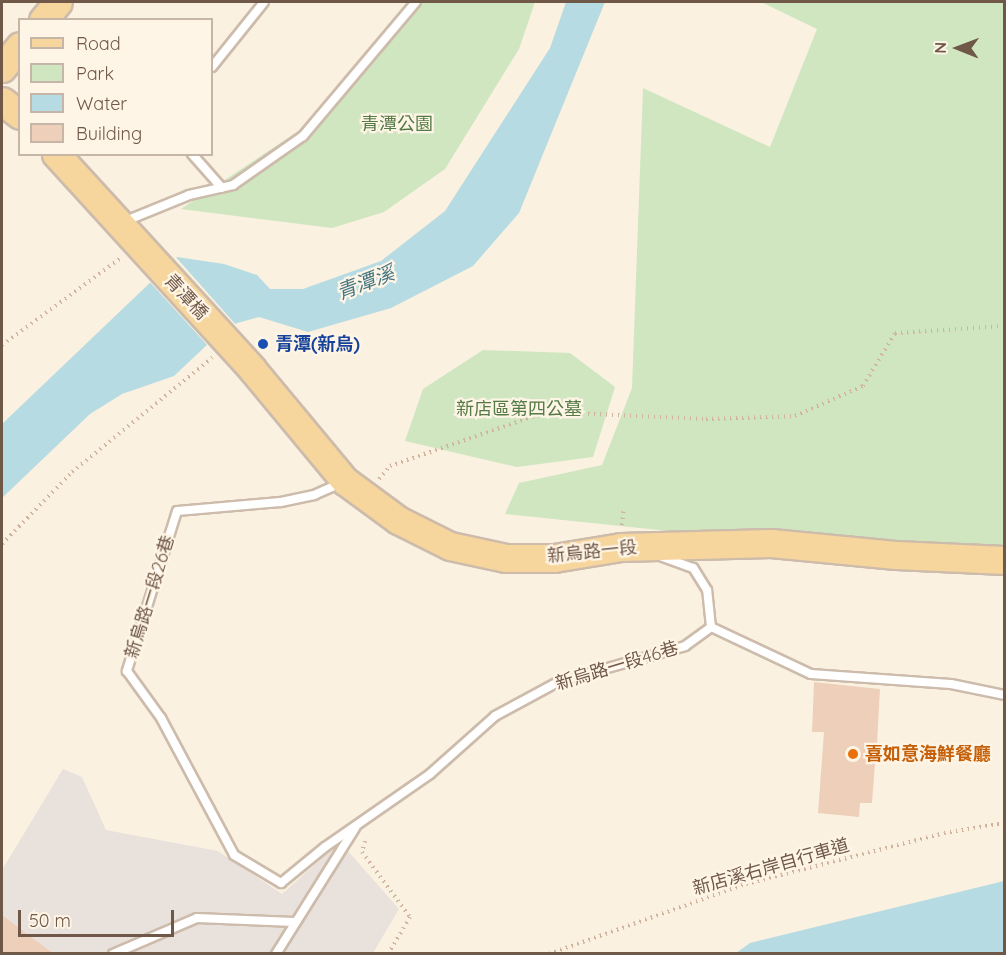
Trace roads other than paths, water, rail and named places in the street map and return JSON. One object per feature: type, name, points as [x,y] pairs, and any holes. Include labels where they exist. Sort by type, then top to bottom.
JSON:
[{"type":"main road","points":[[45,18],[58,2]]},
{"type":"main road","points":[[2,68],[18,48]]},
{"type":"main road","points":[[2,101],[18,113]]},
{"type":"main road","points":[[58,156],[120,224]]},
{"type":"main road","name":"青潭橋","points":[[120,224],[252,369]]},
{"type":"main road","name":"新烏路一段","points":[[252,369],[355,488],[398,520],[450,546],[506,558],[554,558],[621,547],[771,543],[896,555],[1005,560]]},
{"type":"lane","points":[[213,66],[264,2]]},
{"type":"lane","points":[[120,224],[189,195],[233,185],[303,136],[416,2]]},
{"type":"lane","points":[[194,156],[222,188]]},
{"type":"lane","name":"新烏路一段26巷","points":[[355,488],[280,502],[177,511],[127,671],[160,718],[234,855],[281,884],[357,825]]},
{"type":"lane","points":[[655,557],[666,557],[693,568],[707,590],[711,627],[811,674],[951,684],[1005,695]]},
{"type":"lane","points":[[554,558],[621,558]]},
{"type":"lane","name":"新烏路一段46巷","points":[[357,825],[430,774],[495,716],[522,701],[604,667],[685,646],[711,627]]},
{"type":"lane","points":[[276,954],[357,825]]},
{"type":"lane","points":[[113,954],[197,918],[294,922]]},
{"type":"water","name":"青潭溪","points":[[566,2],[605,2],[519,213],[473,266],[391,308],[308,332],[259,317],[227,326],[174,376],[122,394],[90,414],[2,498],[2,424],[177,257],[224,264],[257,275],[270,289],[303,289],[381,261],[445,211],[550,48]]},
{"type":"water","points":[[1004,881],[1004,953],[736,953],[750,943]]},
{"type":"place","name":"青潭(新烏)","points":[[263,344]]},
{"type":"place","name":"喜如意海鮮餐廳","points":[[853,754]]},
{"type":"park label","name":"青潭公園","points":[[397,124]]},
{"type":"park label","name":"新店區第四公墓","points":[[519,409]]}]
